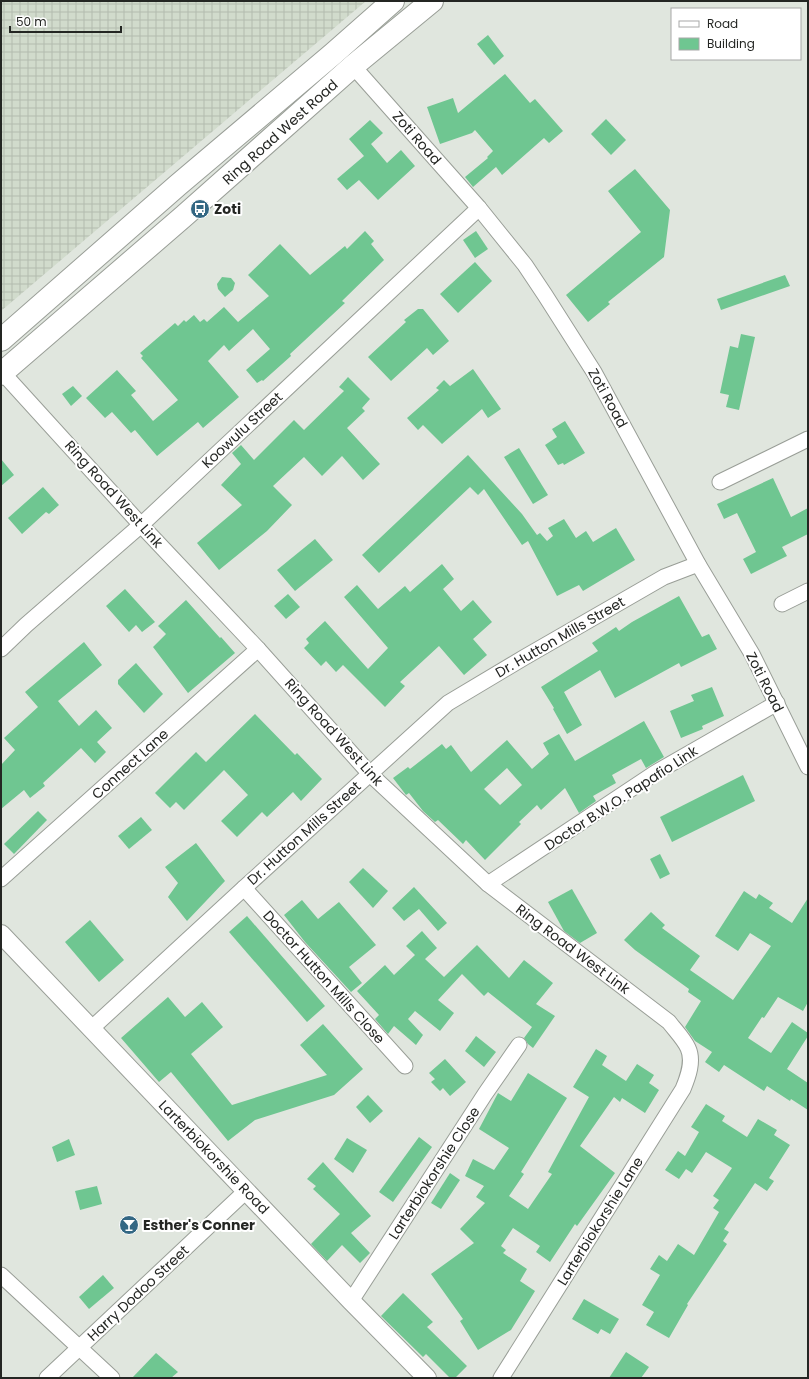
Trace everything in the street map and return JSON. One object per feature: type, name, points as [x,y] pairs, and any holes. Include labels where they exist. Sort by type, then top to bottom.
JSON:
[{"type":"main road","name":"Ring Road West Road","points":[[1,340],[178,185],[333,54],[393,1]]},
{"type":"main road","name":"Ring Road West Road","points":[[2,373],[190,211],[354,66],[432,1]]},
{"type":"street","name":"Zoti Road","points":[[354,66],[479,208],[525,265],[594,372],[698,564],[752,654],[808,767]]},
{"type":"street","name":"Koowulu Street","points":[[1,649],[26,625],[141,525],[479,208]]},
{"type":"street","name":"Ring Road West Link","points":[[2,373],[141,525],[258,649],[370,774],[488,884],[669,1022],[688,1048],[691,1060]]},
{"type":"street","points":[[720,482],[808,438]]},
{"type":"street","name":"Dr. Hutton Mills Street","points":[[92,1028],[448,703],[664,577],[698,564]]},
{"type":"street","points":[[782,604],[808,591]]},
{"type":"street","name":"Connect Lane","points":[[1,879],[258,649]]},
{"type":"street","name":"Doctor B.W.O. Papafio Link","points":[[488,884],[655,773],[777,704]]},
{"type":"street","name":"Doctor Hutton Mills Close","points":[[244,888],[405,1066]]},
{"type":"street","name":"Larterbiokorshie Road","points":[[1,934],[351,1301],[427,1378]]},
{"type":"street","name":"Larterbiokorshie Close","points":[[351,1301],[519,1045]]},
{"type":"street","name":"Larterbiokorshie Lane","points":[[501,1378],[683,1089],[689,1073],[691,1060]]},
{"type":"street","name":"Harry Dodoo Street","points":[[47,1378],[246,1191]]},
{"type":"street","points":[[1,1276],[112,1378]]},
{"type":"shaded area","points":[[1,1],[366,1],[1,311]]},
{"type":"building","points":[[488,35],[504,56],[494,65],[477,44]]},
{"type":"building","points":[[505,74],[530,103],[535,99],[563,131],[549,143],[544,138],[502,175],[496,167],[473,187],[465,177],[488,158],[487,157],[493,151],[475,130],[472,133],[440,144],[427,107],[453,98],[458,113]]},
{"type":"building","points":[[606,119],[626,140],[611,155],[591,134]]},
{"type":"building","points":[[370,120],[383,133],[371,144],[387,163],[401,150],[415,166],[378,200],[359,180],[347,190],[337,179],[364,156],[349,139]]},
{"type":"building","points":[[635,169],[670,210],[664,257],[608,302],[610,304],[588,322],[566,295],[641,232],[608,191]]},
{"type":"building","points":[[365,231],[374,241],[371,244],[384,260],[342,301],[345,303],[263,381],[262,380],[257,383],[246,370],[270,349],[253,329],[229,351],[224,345],[208,361],[239,397],[203,428],[198,422],[157,456],[135,430],[131,433],[112,412],[105,418],[86,398],[117,370],[136,391],[131,395],[153,421],[178,400],[141,358],[143,356],[140,353],[175,323],[178,326],[184,320],[186,322],[194,315],[200,322],[204,319],[207,322],[224,307],[238,322],[269,296],[248,275],[280,244],[310,275],[345,246],[347,249]]},
{"type":"building","points":[[476,231],[488,249],[475,258],[463,240]]},
{"type":"building","points":[[475,262],[492,281],[458,313],[440,294]]},
{"type":"building","points":[[785,275],[790,286],[721,310],[717,299]]},
{"type":"building","points":[[222,277],[231,278],[235,283],[233,290],[225,297],[218,289],[217,284]]},
{"type":"building","points":[[418,309],[423,309],[449,341],[433,355],[427,348],[391,381],[368,357],[406,322],[404,320]]},
{"type":"building","points":[[741,334],[755,337],[739,410],[726,407],[729,395],[720,393],[730,346],[738,348]]},
{"type":"building","points":[[473,369],[501,409],[488,418],[482,409],[442,444],[423,425],[418,430],[407,418],[439,390],[436,388],[444,380],[450,386]]},
{"type":"building","points":[[348,377],[370,399],[362,408],[365,411],[347,428],[380,464],[363,480],[342,456],[322,476],[304,457],[273,486],[292,505],[267,531],[219,570],[197,543],[242,505],[221,485],[241,464],[232,453],[241,445],[254,460],[294,420],[304,430],[344,391],[339,387]]},
{"type":"building","points":[[73,386],[82,396],[71,406],[62,394]]},
{"type":"building","points":[[565,421],[585,453],[564,465],[563,463],[558,465],[545,445],[557,437],[552,429]]},
{"type":"building","points":[[519,448],[548,495],[533,504],[504,457]]},
{"type":"building","points":[[468,455],[522,514],[537,535],[540,533],[547,541],[553,536],[548,528],[564,519],[576,538],[586,531],[593,542],[616,528],[635,560],[583,591],[579,585],[557,596],[528,541],[522,545],[484,489],[478,495],[470,487],[379,573],[362,555]]},
{"type":"building","points":[[1,459],[14,475],[1,486]]},
{"type":"building","points":[[773,478],[791,517],[808,508],[808,534],[782,547],[787,556],[751,574],[743,559],[756,552],[737,513],[724,519],[717,504]]},
{"type":"building","points":[[43,487],[59,505],[49,514],[46,512],[22,534],[8,518]]},
{"type":"building","points":[[315,539],[333,560],[295,591],[277,570]]},
{"type":"building","points":[[442,564],[454,579],[443,589],[461,611],[473,600],[492,622],[473,639],[487,655],[464,675],[439,646],[400,682],[405,686],[385,707],[343,665],[336,672],[326,661],[321,666],[304,648],[309,643],[306,639],[325,621],[368,669],[388,648],[344,597],[357,585],[378,609],[405,586],[410,592]]},
{"type":"building","points":[[125,589],[155,622],[142,632],[136,625],[129,632],[106,606]]},
{"type":"building","points":[[288,594],[300,607],[286,619],[274,606]]},
{"type":"building","points":[[679,596],[702,637],[709,634],[717,649],[681,667],[679,663],[615,698],[600,670],[564,692],[582,725],[567,734],[553,709],[554,708],[541,687],[598,651],[592,643],[616,627],[619,631],[632,622]]},
{"type":"building","points":[[186,600],[235,653],[188,693],[153,647],[166,634],[158,626]]},
{"type":"building","points":[[84,642],[102,665],[58,701],[79,726],[96,710],[112,728],[97,742],[106,752],[95,763],[81,748],[43,783],[45,786],[30,798],[24,790],[1,809],[1,765],[15,750],[4,738],[38,707],[25,692]]},
{"type":"building","points":[[136,663],[163,694],[144,713],[118,684],[118,680]]},
{"type":"building","points":[[712,687],[724,716],[702,726],[703,729],[681,738],[670,711],[694,701],[691,695]]},
{"type":"building","points":[[255,714],[295,755],[297,753],[322,779],[301,801],[293,792],[267,817],[262,812],[237,837],[221,821],[248,795],[224,770],[184,810],[176,802],[170,808],[155,793],[196,752],[206,762]]},
{"type":"building","points":[[644,721],[664,757],[646,768],[641,759],[612,775],[616,783],[593,796],[596,801],[579,813],[565,788],[541,810],[537,805],[519,822],[521,824],[485,860],[466,840],[463,844],[438,820],[435,822],[423,811],[409,793],[406,795],[393,778],[408,767],[410,769],[442,744],[446,749],[451,745],[471,772],[507,740],[532,769],[549,754],[543,743],[559,734],[575,761]],"holes":[[[507,768],[522,785],[500,805],[484,789]]]},
{"type":"building","points":[[743,775],[755,801],[672,842],[660,817]]},
{"type":"building","points":[[38,811],[47,820],[14,854],[4,844]]},
{"type":"building","points":[[141,817],[152,830],[129,849],[118,836]]},
{"type":"building","points":[[196,843],[225,881],[187,921],[168,897],[178,883],[165,867]]},
{"type":"building","points":[[660,854],[670,874],[660,879],[650,859]]},
{"type":"building","points":[[363,868],[388,891],[373,908],[349,882]]},
{"type":"building","points":[[414,887],[447,923],[438,931],[419,909],[404,921],[392,908]]},
{"type":"building","points":[[572,889],[597,933],[580,943],[564,931],[548,902]]},
{"type":"building","points":[[744,891],[756,899],[759,894],[773,903],[769,908],[792,923],[808,898],[808,1002],[803,1011],[778,997],[748,1038],[771,1053],[792,1022],[808,1033],[808,1036],[787,1069],[808,1083],[808,1110],[791,1099],[790,1101],[767,1086],[764,1091],[724,1065],[719,1072],[705,1062],[712,1052],[695,1041],[685,1027],[701,1001],[688,992],[689,989],[635,950],[624,940],[651,912],[665,925],[662,928],[700,956],[690,970],[733,1000],[771,946],[750,933],[738,951],[715,936]]},
{"type":"building","points":[[302,900],[318,919],[339,902],[376,945],[349,967],[362,983],[351,992],[305,942],[284,915]]},
{"type":"building","points":[[247,916],[325,1006],[307,1022],[229,932]]},
{"type":"building","points":[[90,920],[124,960],[99,982],[65,942]]},
{"type":"building","points":[[422,931],[437,948],[425,959],[444,977],[477,945],[509,978],[524,960],[553,983],[536,1004],[555,1016],[533,1048],[524,1038],[532,1027],[488,992],[484,996],[462,974],[438,1000],[454,1013],[440,1031],[415,1011],[408,1019],[423,1035],[416,1045],[394,1026],[388,1034],[375,1019],[379,1015],[357,991],[385,965],[394,975],[415,955],[406,946]]},
{"type":"building","points":[[168,997],[185,1017],[202,1002],[223,1027],[191,1054],[232,1105],[327,1075],[300,1045],[323,1024],[363,1069],[334,1095],[255,1120],[228,1141],[171,1072],[159,1082],[121,1038]]},
{"type":"building","points":[[476,1036],[496,1052],[484,1067],[465,1051]]},
{"type":"building","points":[[596,1049],[607,1056],[602,1065],[626,1081],[637,1064],[654,1075],[649,1083],[659,1090],[645,1113],[622,1098],[620,1102],[614,1097],[580,1146],[615,1173],[577,1226],[575,1224],[550,1262],[536,1252],[540,1246],[513,1228],[501,1246],[506,1250],[503,1253],[527,1269],[520,1281],[535,1291],[511,1330],[478,1350],[460,1321],[463,1319],[431,1274],[474,1243],[460,1229],[485,1203],[476,1197],[484,1186],[465,1176],[473,1159],[494,1170],[509,1148],[479,1129],[498,1093],[511,1101],[528,1073],[567,1098],[521,1172],[524,1174],[509,1196],[528,1209],[552,1174],[548,1172],[589,1097],[573,1087]]},
{"type":"building","points":[[445,1059],[466,1082],[450,1096],[443,1088],[440,1091],[431,1082],[435,1079],[429,1073]]},
{"type":"building","points":[[368,1095],[383,1111],[370,1123],[356,1107]]},
{"type":"building","points":[[706,1104],[725,1116],[722,1121],[747,1137],[758,1119],[777,1130],[774,1135],[790,1145],[769,1178],[774,1181],[767,1191],[755,1183],[724,1229],[729,1232],[723,1241],[727,1244],[687,1304],[688,1305],[669,1338],[646,1325],[654,1312],[642,1305],[660,1275],[650,1269],[659,1255],[667,1261],[678,1244],[694,1255],[719,1212],[713,1208],[719,1200],[713,1196],[732,1168],[706,1152],[692,1173],[686,1169],[679,1179],[665,1170],[678,1151],[685,1156],[699,1132],[691,1127]]},
{"type":"building","points":[[419,1137],[432,1147],[393,1202],[379,1192]]},
{"type":"building","points":[[347,1138],[367,1150],[353,1173],[334,1159]]},
{"type":"building","points":[[69,1139],[75,1155],[57,1162],[52,1147]]},
{"type":"building","points":[[323,1162],[371,1216],[351,1233],[370,1253],[360,1263],[342,1245],[327,1261],[311,1244],[340,1214],[313,1189],[316,1186],[307,1179]]},
{"type":"building","points":[[450,1173],[460,1180],[441,1209],[431,1203]]},
{"type":"building","points":[[97,1186],[102,1204],[80,1210],[75,1191]]},
{"type":"building","points":[[103,1275],[114,1288],[89,1309],[79,1297]]},
{"type":"building","points":[[403,1293],[433,1322],[427,1327],[467,1366],[455,1378],[450,1378],[426,1354],[423,1357],[381,1316]]},
{"type":"building","points":[[584,1299],[619,1319],[610,1334],[601,1329],[598,1334],[572,1319]]},
{"type":"building","points":[[626,1352],[649,1367],[641,1378],[609,1378]]},
{"type":"building","points":[[156,1353],[178,1372],[171,1378],[132,1378]]},
{"type":"place","name":"Zoti","points":[[200,209]]},
{"type":"place","name":"Esther's Conner","points":[[129,1225]]}]
